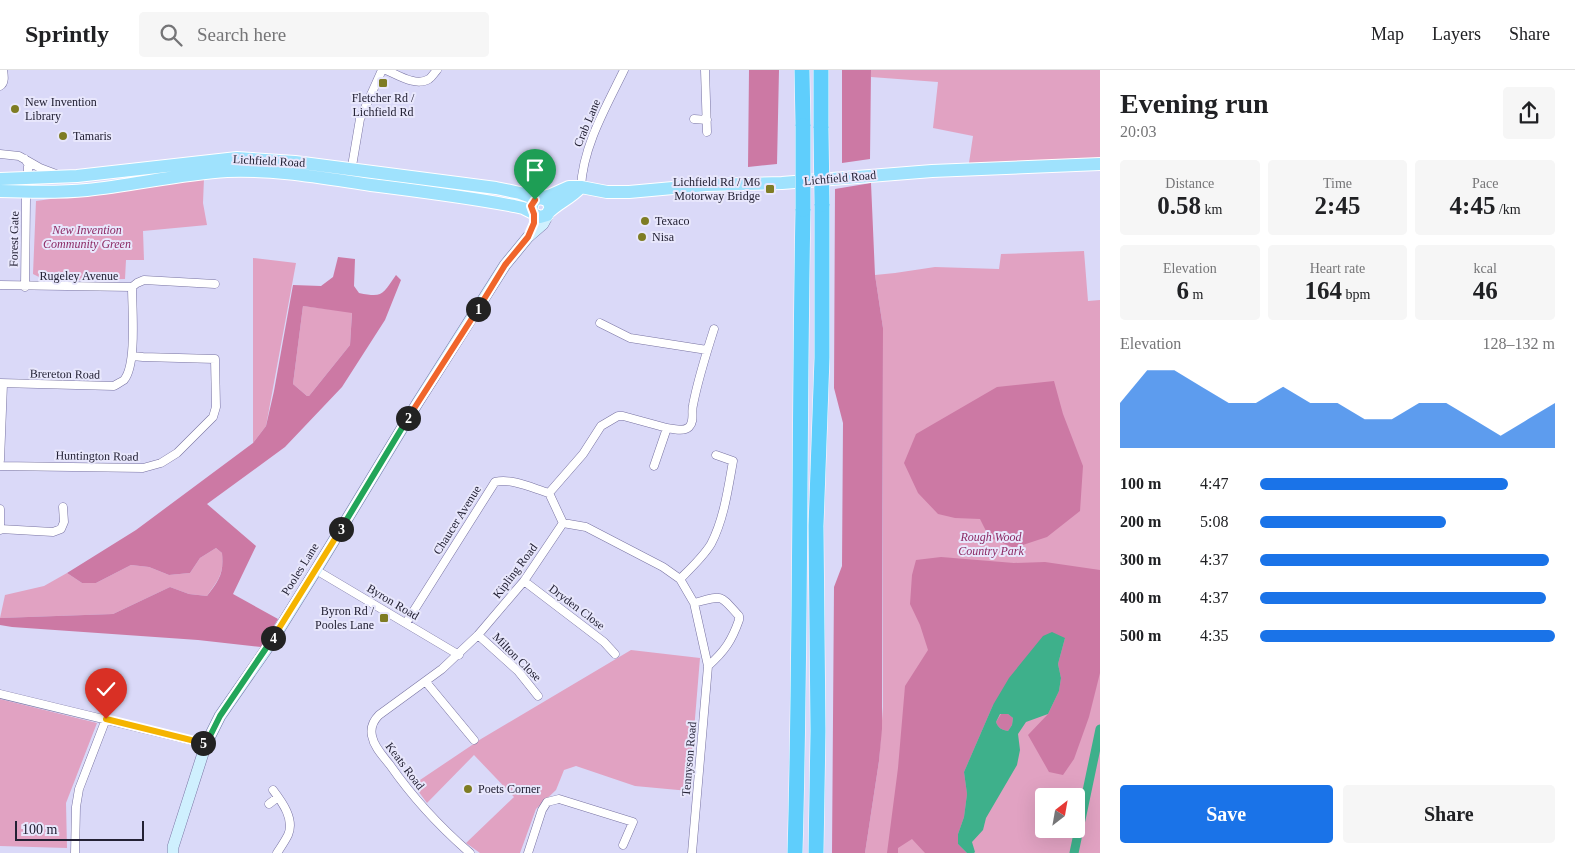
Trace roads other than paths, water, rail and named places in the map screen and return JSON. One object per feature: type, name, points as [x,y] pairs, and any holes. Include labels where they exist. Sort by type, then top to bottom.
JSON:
[{"type":"highway","points":[[796,853],[803,209],[802,70]]},
{"type":"highway","points":[[816,853],[818,731],[816,526],[822,358],[821,70]]},
{"type":"main road","name":"Lichfield Road","points":[[0,191],[77,176],[237,158],[295,162],[350,175],[505,204],[523,208],[534,214]]},
{"type":"main road","name":"Lichfield Road","points":[[0,179],[62,192],[226,172],[350,175],[496,188],[538,198],[570,187],[607,192],[629,192],[706,185],[782,183],[940,171],[1100,164]]},
{"type":"main road","points":[[549,212],[551,207],[544,198],[538,198],[531,206],[534,214],[542,217],[573,196],[581,187]]},
{"type":"street","points":[[0,86],[4,80],[3,70]]},
{"type":"street","points":[[350,175],[360,119],[382,70]]},
{"type":"street","points":[[386,70],[410,80],[421,82],[430,79],[436,70]]},
{"type":"street","name":"Crab Lane","points":[[581,187],[586,155],[624,70]]},
{"type":"street","points":[[705,70],[706,132]]},
{"type":"street","points":[[694,119],[707,120]]},
{"type":"street","points":[[0,154],[10,154],[25,159],[53,173],[77,176]]},
{"type":"street","name":"Forest Gate","points":[[25,159],[28,164],[25,287]]},
{"type":"street","name":"Pooles Lane","points":[[173,853],[206,744],[220,716],[270,644],[418,402],[505,265],[528,237],[543,224],[549,212]]},
{"type":"street","name":"Pooles Lane","points":[[528,237],[532,229],[534,214]]},
{"type":"street","name":"Rugeley Avenue","points":[[0,285],[132,288],[144,280],[215,284]]},
{"type":"street","name":"Brereton Road","points":[[2,384],[114,386],[124,379],[130,368],[132,356],[132,288]]},
{"type":"street","points":[[600,323],[630,338],[707,350]]},
{"type":"street","points":[[563,523],[549,493],[584,454],[602,426],[618,416],[623,416],[667,428],[684,430],[690,426],[697,386],[714,329]]},
{"type":"street","name":"Huntington Road","points":[[0,466],[143,468],[161,464],[177,453],[215,413],[215,359],[143,358],[132,356]]},
{"type":"street","points":[[0,460],[2,384]]},
{"type":"street","points":[[654,466],[667,428]]},
{"type":"street","points":[[680,579],[698,561],[710,544],[727,498],[733,461],[716,455]]},
{"type":"street","name":"Chaucer Avenue","points":[[406,623],[495,482],[501,480],[549,493]]},
{"type":"street","points":[[0,509],[0,530],[53,532],[61,529],[64,522],[63,507]]},
{"type":"street","name":"Tennyson Road","points":[[563,523],[586,527],[663,567],[680,579],[694,603],[708,666],[692,853]]},
{"type":"street","name":"Kipling Road","points":[[459,654],[478,635],[524,581],[563,523]]},
{"type":"street","name":"Byron Road","points":[[316,570],[459,654]]},
{"type":"street","name":"Dryden Close","points":[[524,581],[604,642],[615,654]]},
{"type":"street","points":[[694,603],[717,597],[722,598],[739,616],[740,620],[731,641],[720,656],[708,666]]},
{"type":"street","name":"Milton Close","points":[[478,635],[518,671],[538,696]]},
{"type":"street","name":"Keats Road","points":[[459,654],[426,682],[378,715],[372,724],[372,736],[376,746],[402,782],[435,820],[470,853]]},
{"type":"street","points":[[426,682],[474,740]]},
{"type":"street","points":[[0,694],[206,744]]},
{"type":"street","points":[[75,853],[76,807],[79,789],[106,719]]},
{"type":"street","points":[[273,790],[287,810],[290,830],[277,853]]},
{"type":"street","points":[[269,804],[278,797]]},
{"type":"street","points":[[528,853],[542,810],[547,802],[559,799],[632,822],[623,845]]},
{"type":"waterway","points":[[1074,853],[1100,729]]},
{"type":"place","name":"Fletcher Rd / Lichfield Rd","points":[[383,83]]},
{"type":"place","name":"New Invention Library","points":[[15,109]]},
{"type":"place","name":"Tamaris","points":[[63,136]]},
{"type":"place","name":"Lichfield Rd / M6 Motorway Bridge","points":[[770,189]]},
{"type":"place","name":"Texaco","points":[[645,221]]},
{"type":"place","name":"Nisa","points":[[642,237]]},
{"type":"place","name":"Byron Rd / Pooles Lane","points":[[384,618]]},
{"type":"place","name":"Poets Corner","points":[[468,789]]},
{"type":"park label","name":"New Invention Community Green","points":[[87,237]]},
{"type":"park label","name":"Rough Wood Country Park","points":[[991,544]]}]
